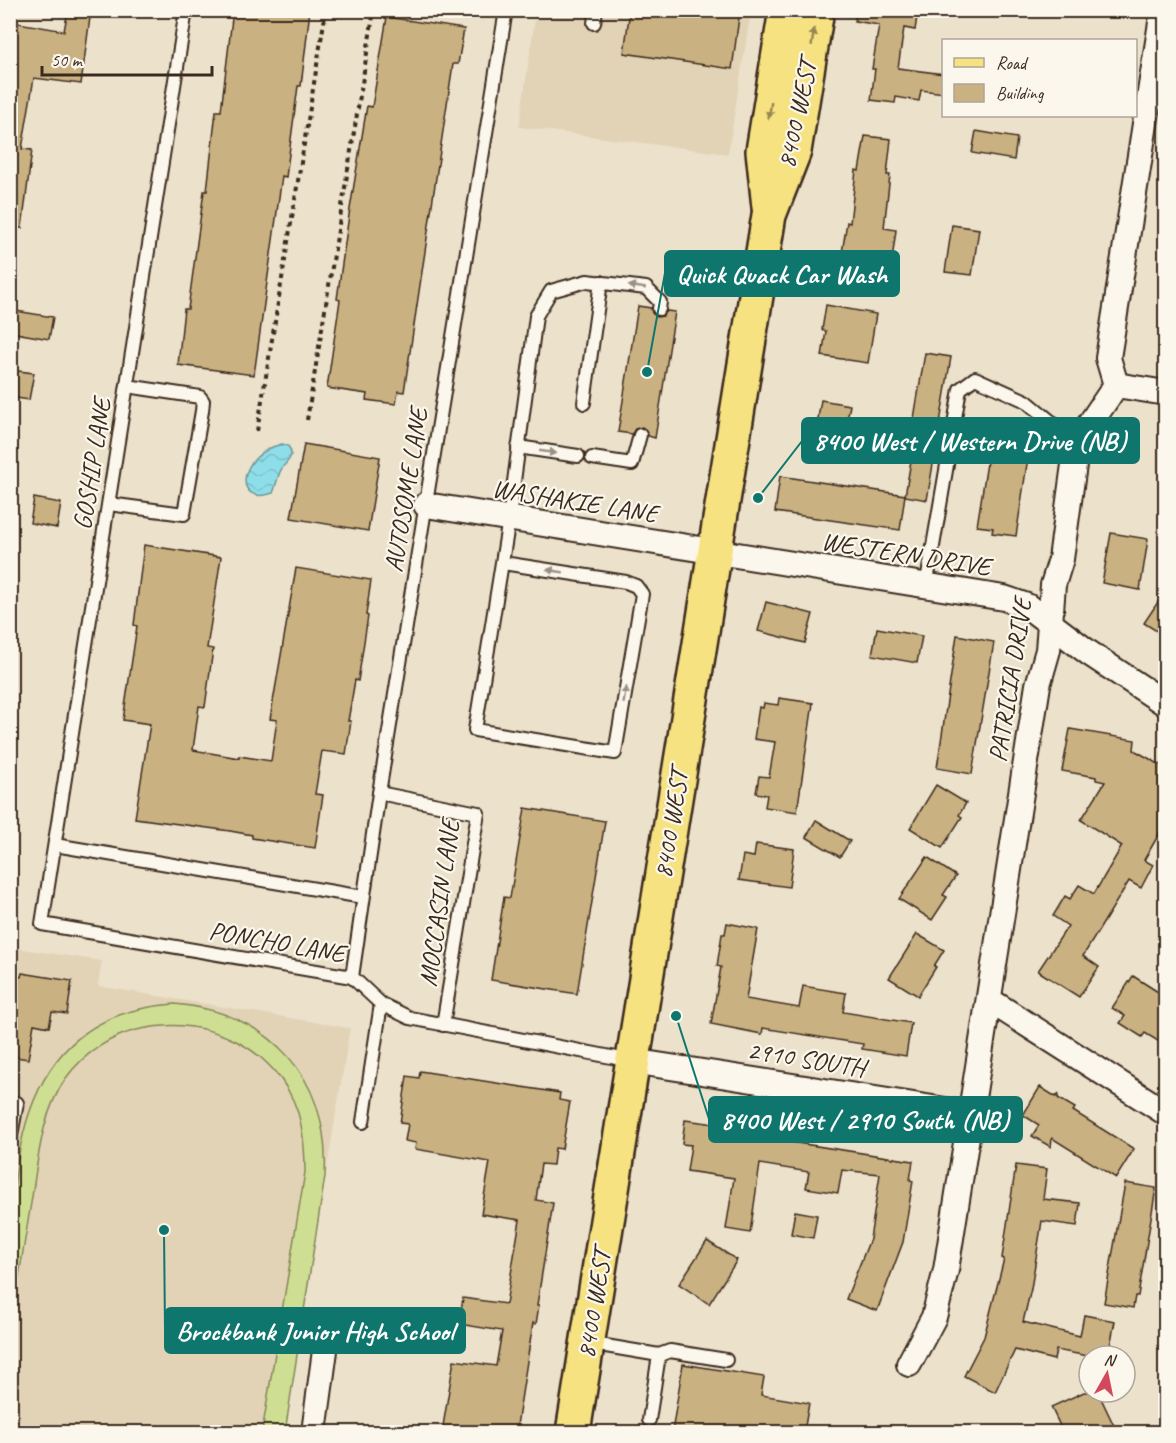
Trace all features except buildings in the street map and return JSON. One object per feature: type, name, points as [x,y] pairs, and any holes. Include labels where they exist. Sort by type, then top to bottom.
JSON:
[{"type":"main road","name":"8400 WEST","points":[[769,215],[763,151],[786,10]]},
{"type":"main road","name":"8400 WEST","points":[[573,1432],[769,215],[794,151],[817,10]]},
{"type":"street","points":[[1163,10],[1108,358],[1116,385],[1166,393]]},
{"type":"street","name":"PATRICIA DRIVE","points":[[909,1364],[927,1334],[940,1299],[1038,685],[1048,650],[1053,585],[1061,559],[1077,443],[1116,385]]},
{"type":"street","name":"WASHAKIE LANE","points":[[426,505],[714,553]]},
{"type":"street","name":"WESTERN DRIVE","points":[[714,553],[1004,598],[1027,606],[1089,653],[1166,704]]},
{"type":"street","points":[[989,1000],[1166,1113]]},
{"type":"street","name":"2910 SOUTH","points":[[632,1061],[971,1114]]},
{"type":"street","points":[[314,1432],[326,1343]]},
{"type":"lane","name":"GOSHIP LANE","points":[[42,924],[186,10]]},
{"type":"lane","name":"AUTOSOME LANE","points":[[352,977],[379,793],[506,10]]},
{"type":"lane","points":[[502,563],[626,582],[636,586],[642,594],[615,753],[475,730],[509,519],[536,316],[551,291],[587,280],[646,288],[660,302],[659,309]]},
{"type":"lane","points":[[584,403],[601,282]]},
{"type":"lane","points":[[926,586],[960,388],[975,378],[995,385],[1026,401],[1077,443]]},
{"type":"lane","points":[[109,504],[184,514],[202,411],[203,401],[200,398],[127,386]]},
{"type":"lane","points":[[592,458],[632,464],[640,435]]},
{"type":"lane","points":[[518,447],[578,456]]},
{"type":"lane","name":"MOCCASIN LANE","points":[[379,793],[478,813],[443,1025]]},
{"type":"lane","points":[[55,845],[363,897]]},
{"type":"lane","name":"PONCHO LANE","points":[[42,924],[352,977],[381,1004],[410,1018],[632,1061]]},
{"type":"lane","points":[[363,1122],[381,1004]]},
{"type":"lane","points":[[10,1102],[16,1103],[10,1141]]},
{"type":"lane","points":[[587,1343],[659,1355],[670,1351],[726,1360]]},
{"type":"lane","points":[[649,1420],[659,1355]]},
{"type":"path","points":[[257,431],[326,10]]},
{"type":"path","points":[[308,420],[374,10]]},
{"type":"shaded area","points":[[536,11],[751,11],[728,154],[519,127]]},
{"type":"shaded area","points":[[10,947],[102,961],[98,986],[350,1028],[284,1432],[11,1432]]},
{"type":"green space","points":[[175,1004],[210,1010],[240,1021],[266,1037],[288,1057],[305,1081],[317,1109],[324,1141],[325,1176],[285,1432],[262,1432],[305,1172],[302,1128],[288,1090],[274,1070],[236,1041],[214,1032],[190,1027],[166,1026],[130,1032],[99,1046],[66,1078],[51,1107],[42,1138],[11,1329],[12,1223],[16,1170],[27,1120],[46,1076],[75,1041],[118,1016]]},
{"type":"water","points":[[282,444],[288,446],[291,454],[280,472],[273,493],[260,495],[251,493],[246,487],[245,478],[248,468],[267,450]]},
{"type":"place","name":"Quick Quack Car Wash","points":[[647,372]]},
{"type":"place","name":"8400 West / Western Drive (NB)","points":[[758,498]]},
{"type":"place","name":"8400 West / 2910 South (NB)","points":[[676,1016]]},
{"type":"place","name":"Brockbank Junior High School","points":[[164,1230]]}]
